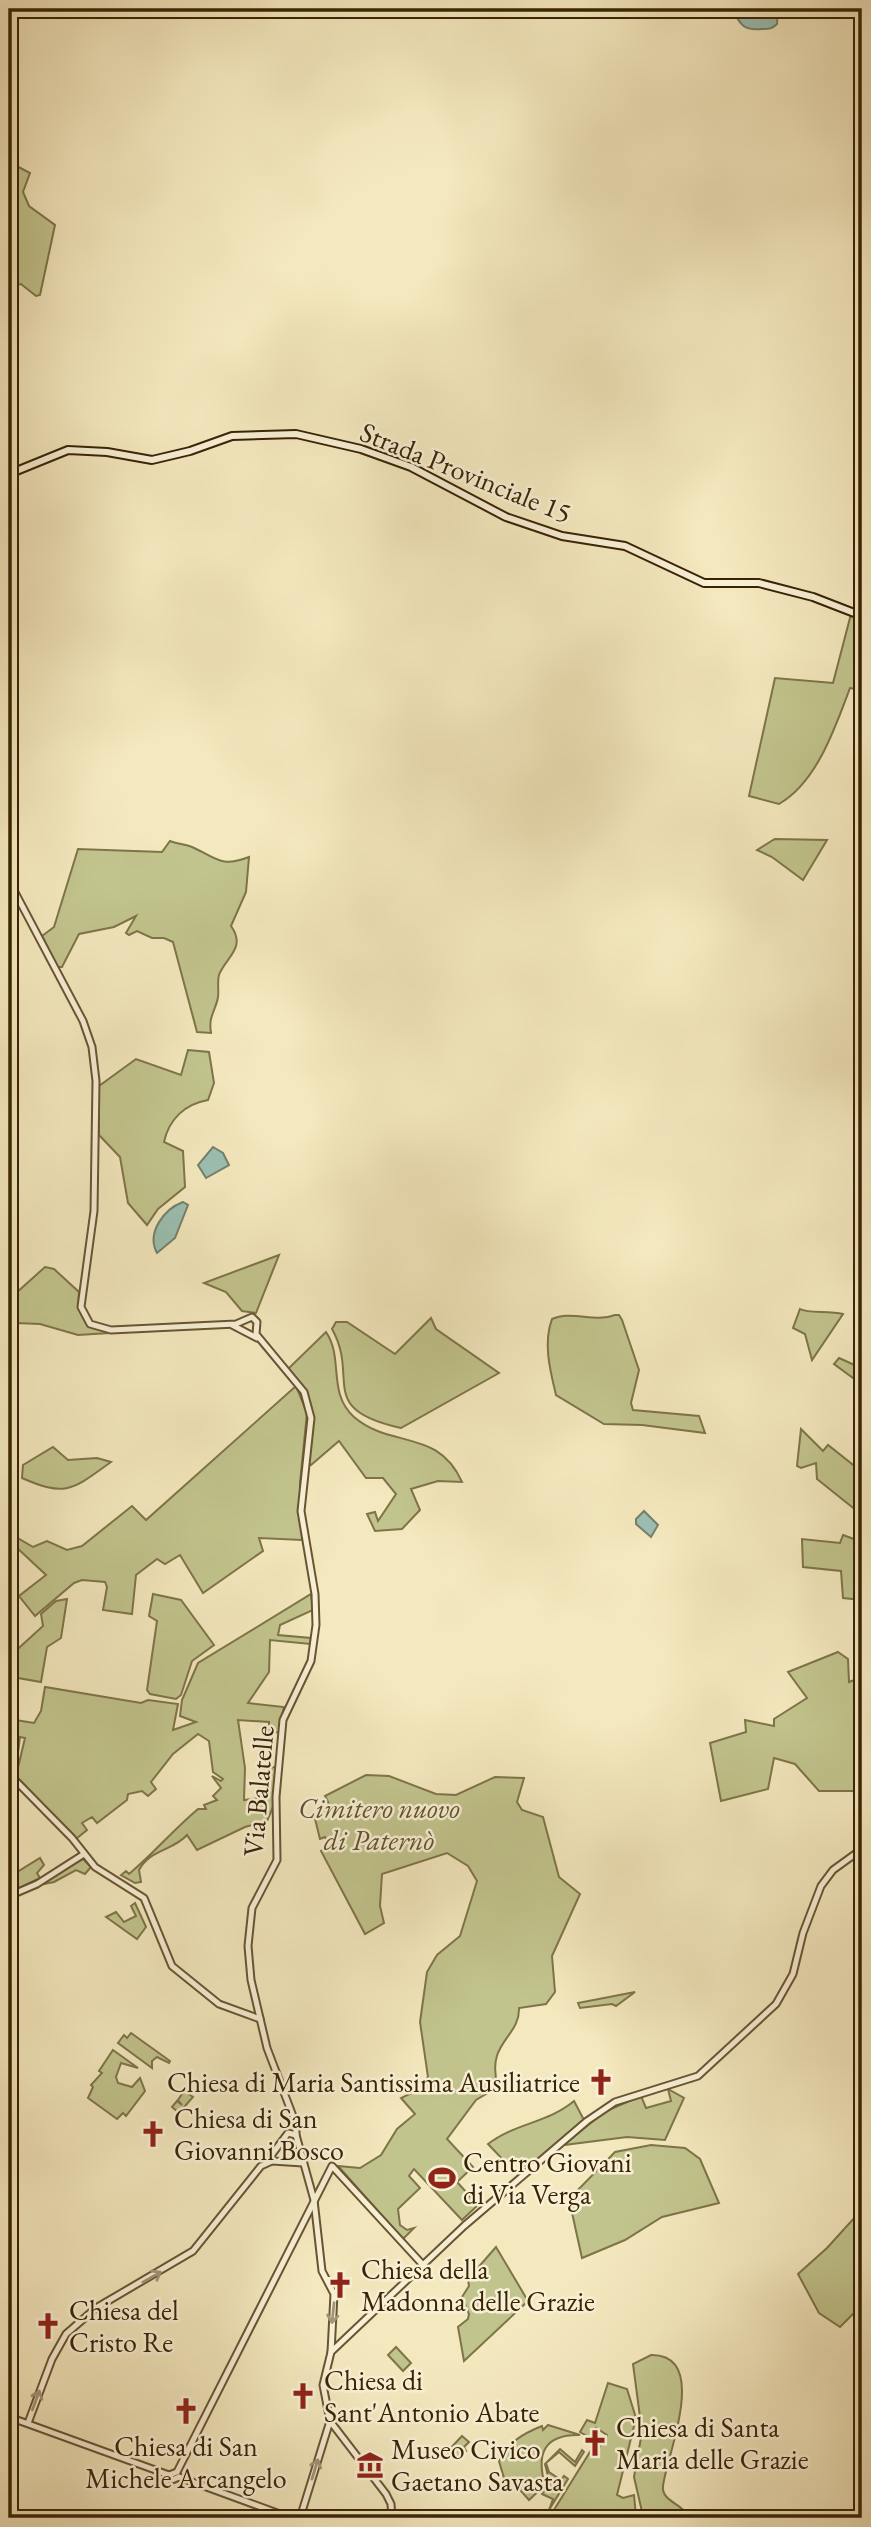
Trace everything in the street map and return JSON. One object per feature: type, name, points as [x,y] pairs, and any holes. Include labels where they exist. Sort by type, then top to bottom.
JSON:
[{"type":"main road","name":"Strada Provinciale 15","points":[[9,474],[68,450],[107,452],[152,460],[190,451],[225,438],[296,434],[361,449],[411,467],[506,517],[562,536],[625,546],[704,583],[759,583],[813,597],[862,616]]},
{"type":"street","points":[[9,881],[83,1021],[94,1055],[94,1211],[81,1302],[82,1313],[90,1324],[105,1330],[229,1324],[253,1317],[262,1342]]},
{"type":"street","points":[[243,1321],[246,1330]]},
{"type":"street","points":[[229,1324],[246,1330],[262,1342]]},
{"type":"street","points":[[246,1330],[256,1328]]},
{"type":"street","name":"Via Balatelle","points":[[262,1342],[304,1392],[310,1410],[301,1511],[317,1614],[311,1661],[282,1727],[276,1797],[277,1860],[256,1898],[251,1915],[248,1959],[260,2019],[295,2128],[314,2200],[319,2260],[334,2294],[334,2345],[323,2385],[330,2424]]},
{"type":"street","points":[[10,1775],[96,1868],[144,1898],[172,1966],[219,2004],[260,2019]]},
{"type":"street","points":[[334,2345],[606,2107],[680,2083],[703,2071],[780,1999],[793,1975],[803,1933],[821,1885],[833,1870],[862,1849]]},
{"type":"street","points":[[9,1896],[37,1884],[84,1854]]},
{"type":"street","points":[[28,2423],[44,2377],[61,2340],[96,2308],[192,2251],[269,2162],[270,2155],[288,2133],[295,2128]]},
{"type":"street","points":[[288,2133],[296,2135]]},
{"type":"street","points":[[269,2162],[304,2167]]},
{"type":"street","points":[[180,2474],[331,2166],[423,2265]]},
{"type":"street","points":[[9,2417],[167,2474],[180,2474],[290,2518]]},
{"type":"street","points":[[300,2518],[324,2434],[330,2424],[386,2494],[391,2504],[392,2518]]},
{"type":"green space","points":[[9,162],[30,173],[23,192],[29,206],[55,225],[40,295],[36,296],[21,284],[9,287]]},
{"type":"green space","points":[[851,614],[862,618],[862,690],[850,688],[823,753],[804,782],[792,794],[779,804],[749,796],[775,678],[833,683]]},
{"type":"green space","points":[[775,839],[827,840],[803,880],[772,857],[757,850]]},
{"type":"green space","points":[[170,841],[192,847],[225,862],[249,857],[246,892],[231,926],[237,941],[236,947],[219,975],[211,1033],[197,1032],[173,942],[164,938],[152,938],[137,931],[129,935],[126,933],[136,916],[114,927],[79,934],[62,967],[57,967],[42,936],[54,927],[78,849],[162,852]]},
{"type":"green space","points":[[188,1050],[209,1052],[214,1083],[208,1100],[185,1109],[174,1120],[166,1134],[164,1142],[183,1151],[185,1187],[158,1209],[147,1225],[128,1203],[120,1157],[99,1135],[99,1086],[136,1059],[181,1075]]},
{"type":"green space","points":[[279,1255],[256,1313],[242,1311],[226,1292],[204,1283]]},
{"type":"green space","points":[[45,1267],[54,1269],[79,1292],[78,1307],[87,1325],[110,1333],[78,1335],[40,1324],[16,1323],[10,1339],[15,1294]]},
{"type":"green space","points":[[800,1309],[843,1314],[812,1360],[805,1334],[793,1328]]},
{"type":"green space","points":[[619,1315],[622,1320],[639,1370],[631,1403],[633,1410],[699,1416],[705,1433],[642,1425],[604,1424],[556,1395],[548,1347],[552,1319]]},
{"type":"green space","points":[[431,1318],[436,1329],[499,1373],[401,1428],[374,1420],[358,1411],[349,1401],[345,1390],[339,1347],[332,1329],[336,1322],[347,1322],[395,1354]]},
{"type":"green space","points":[[326,1332],[334,1353],[341,1397],[354,1417],[383,1433],[427,1446],[452,1465],[462,1482],[438,1481],[411,1489],[420,1510],[402,1529],[375,1531],[367,1514],[375,1512],[378,1521],[396,1494],[383,1478],[366,1478],[339,1441],[311,1465],[308,1463],[312,1413],[305,1392],[288,1369]]},
{"type":"green space","points":[[839,1358],[859,1367],[853,1378],[834,1364]]},
{"type":"green space","points":[[296,1386],[307,1413],[300,1483],[302,1540],[259,1538],[263,1551],[203,1593],[180,1555],[165,1564],[157,1559],[136,1575],[132,1614],[103,1610],[107,1587],[105,1582],[82,1580],[74,1583],[35,1616],[19,1596],[46,1575],[14,1545],[9,1549],[9,1533],[33,1547],[47,1541],[67,1550],[82,1546],[132,1506],[146,1520]]},
{"type":"green space","points":[[801,1429],[823,1451],[828,1445],[862,1472],[862,1515],[817,1479],[816,1463],[801,1468],[797,1466]]},
{"type":"green space","points":[[53,1447],[68,1460],[97,1458],[111,1462],[69,1488],[50,1488],[22,1478],[23,1465]]},
{"type":"green space","points":[[843,1535],[862,1542],[862,1600],[843,1598],[841,1571],[803,1567],[802,1539],[840,1543]]},
{"type":"green space","points":[[153,1594],[181,1600],[214,1645],[192,1661],[181,1695],[176,1699],[150,1694],[147,1690],[157,1621],[149,1616]]},
{"type":"green space","points":[[311,1594],[313,1610],[280,1625],[278,1635],[311,1638],[310,1644],[270,1640],[269,1672],[248,1703],[284,1707],[279,1732],[269,1733],[269,1722],[238,1720],[245,1768],[244,1800],[259,1798],[259,1769],[276,1767],[274,1805],[267,1821],[245,1827],[197,1850],[187,1835],[149,1858],[139,1870],[141,1882],[135,1883],[121,1875],[126,1871],[129,1874],[198,1809],[206,1809],[204,1805],[217,1800],[213,1796],[221,1788],[212,1776],[221,1781],[223,1779],[213,1772],[209,1741],[198,1734],[173,1754],[151,1782],[156,1789],[148,1796],[142,1791],[128,1794],[127,1800],[97,1823],[92,1817],[82,1823],[87,1830],[76,1839],[16,1776],[25,1738],[20,1737],[18,1753],[13,1752],[15,1736],[9,1735],[9,1719],[34,1723],[41,1711],[45,1687],[141,1703],[148,1700],[178,1704],[173,1730],[196,1722],[180,1716],[182,1700],[198,1663]]},
{"type":"green space","points":[[67,1599],[61,1638],[47,1647],[41,1682],[12,1677],[9,1687],[9,1657],[43,1626],[41,1614],[56,1601]]},
{"type":"green space","points":[[838,1652],[848,1659],[849,1682],[862,1677],[862,1802],[853,1791],[819,1791],[795,1764],[774,1758],[768,1789],[721,1801],[710,1743],[746,1732],[745,1720],[774,1726],[774,1719],[807,1698],[788,1672]]},
{"type":"green space","name":"Cimitero nuovo di Paternò","points":[[366,1775],[389,1776],[436,1794],[456,1795],[495,1777],[524,1778],[517,1802],[522,1810],[543,1817],[559,1877],[580,1894],[552,1956],[555,1992],[546,2004],[519,2008],[518,2018],[496,2060],[498,2087],[476,2100],[447,2139],[473,2167],[457,2182],[478,2205],[462,2220],[414,2169],[409,2176],[420,2188],[398,2209],[400,2225],[407,2230],[414,2228],[403,2239],[338,2166],[360,2168],[381,2155],[397,2129],[415,2114],[401,2098],[416,2091],[428,2077],[420,2022],[427,1972],[437,1955],[460,1936],[477,1881],[468,1866],[447,1853],[382,1874],[380,1906],[384,1923],[365,1934],[321,1851],[330,1846],[325,1837],[320,1839],[314,1815],[332,1810],[325,1796]]},
{"type":"green space","points":[[40,1858],[44,1865],[37,1873],[40,1878],[9,1893],[9,1877]]},
{"type":"green space","points":[[83,1859],[91,1867],[85,1874],[76,1870],[54,1882],[39,1885]]},
{"type":"green space","points":[[135,1903],[146,1927],[137,1939],[106,1917],[116,1912],[124,1922],[136,1916],[131,1906]]},
{"type":"green space","points":[[635,1992],[616,2006],[612,2004],[580,2008],[578,2003]]},
{"type":"green space","points":[[131,2033],[170,2061],[169,2063],[157,2057],[152,2061],[152,2068],[118,2043],[124,2035],[127,2038]]},
{"type":"green space","points":[[113,2050],[138,2068],[121,2063],[116,2077],[118,2083],[132,2087],[140,2078],[145,2091],[126,2116],[123,2113],[117,2119],[88,2098],[93,2087],[91,2085],[102,2073],[99,2071]]},
{"type":"green space","points":[[668,2089],[684,2098],[665,2140],[627,2137],[564,2145],[604,2112],[641,2096],[646,2108],[671,2101]]},
{"type":"green space","points":[[184,2091],[193,2097],[179,2113],[172,2107],[177,2101],[182,2105],[178,2100]]},
{"type":"green space","points":[[574,2101],[584,2120],[530,2166],[522,2166],[515,2158],[507,2164],[488,2144],[498,2137],[553,2114]]},
{"type":"green space","points":[[651,2145],[685,2148],[700,2159],[719,2203],[662,2217],[625,2240],[582,2258],[569,2199],[615,2152]]},
{"type":"green space","points":[[855,2217],[862,2235],[862,2305],[840,2327],[819,2313],[798,2274],[827,2248]]},
{"type":"green space","points":[[496,2247],[528,2301],[464,2361],[458,2327],[468,2319],[469,2314],[462,2297],[469,2286],[468,2279]]},
{"type":"green space","points":[[396,2347],[411,2363],[403,2371],[388,2355]]},
{"type":"green space","points":[[651,2355],[669,2359],[679,2371],[682,2388],[681,2409],[663,2491],[683,2509],[688,2518],[549,2518],[593,2447],[598,2449],[607,2435],[596,2428],[590,2438],[580,2432],[587,2420],[595,2423],[608,2383],[627,2389],[636,2418],[617,2495],[623,2498],[634,2495],[636,2516],[643,2516],[634,2477],[642,2432],[633,2364]]},
{"type":"green space","points":[[548,2425],[580,2435],[558,2438],[546,2448],[542,2464],[545,2485],[529,2500],[514,2483],[504,2478],[499,2461],[517,2439],[542,2426],[543,2430]]},
{"type":"green space","points":[[462,2436],[469,2442],[464,2447],[466,2451],[456,2460],[447,2452]]},
{"type":"green space","points":[[560,2449],[575,2462],[582,2450],[584,2452],[575,2466],[559,2452],[546,2463]]},
{"type":"green space","points":[[546,2463],[549,2472],[561,2480],[564,2476],[568,2479],[549,2510],[553,2499],[542,2494],[550,2484]]},
{"type":"water","points":[[732,9],[778,9],[777,24],[769,29],[746,28]]},
{"type":"water","points":[[213,1147],[223,1153],[229,1165],[206,1178],[198,1165]]},
{"type":"water","points":[[183,1202],[188,1205],[175,1238],[157,1253],[154,1245],[155,1230],[169,1210]]},
{"type":"water","points":[[644,1511],[658,1525],[651,1537],[636,1524],[636,1519]]},
{"type":"place","name":"Chiesa di Maria Santissima Ausiliatrice","points":[[601,2082]]},
{"type":"place","name":"Chiesa di San Giovanni Bosco","points":[[153,2134]]},
{"type":"place","name":"Centro Giovani di Via Verga","points":[[442,2178]]},
{"type":"place","name":"Chiesa della Madonna delle Grazie","points":[[340,2285]]},
{"type":"place","name":"Chiesa del Cristo Re","points":[[48,2326]]},
{"type":"place","name":"Chiesa di Sant'Antonio Abate","points":[[303,2396]]},
{"type":"place","name":"Chiesa di San Michele Arcangelo","points":[[186,2411]]},
{"type":"place","name":"Chiesa di Santa Maria delle Grazie","points":[[595,2443]]},
{"type":"place","name":"Museo Civico Gaetano Savasta","points":[[370,2465]]}]
